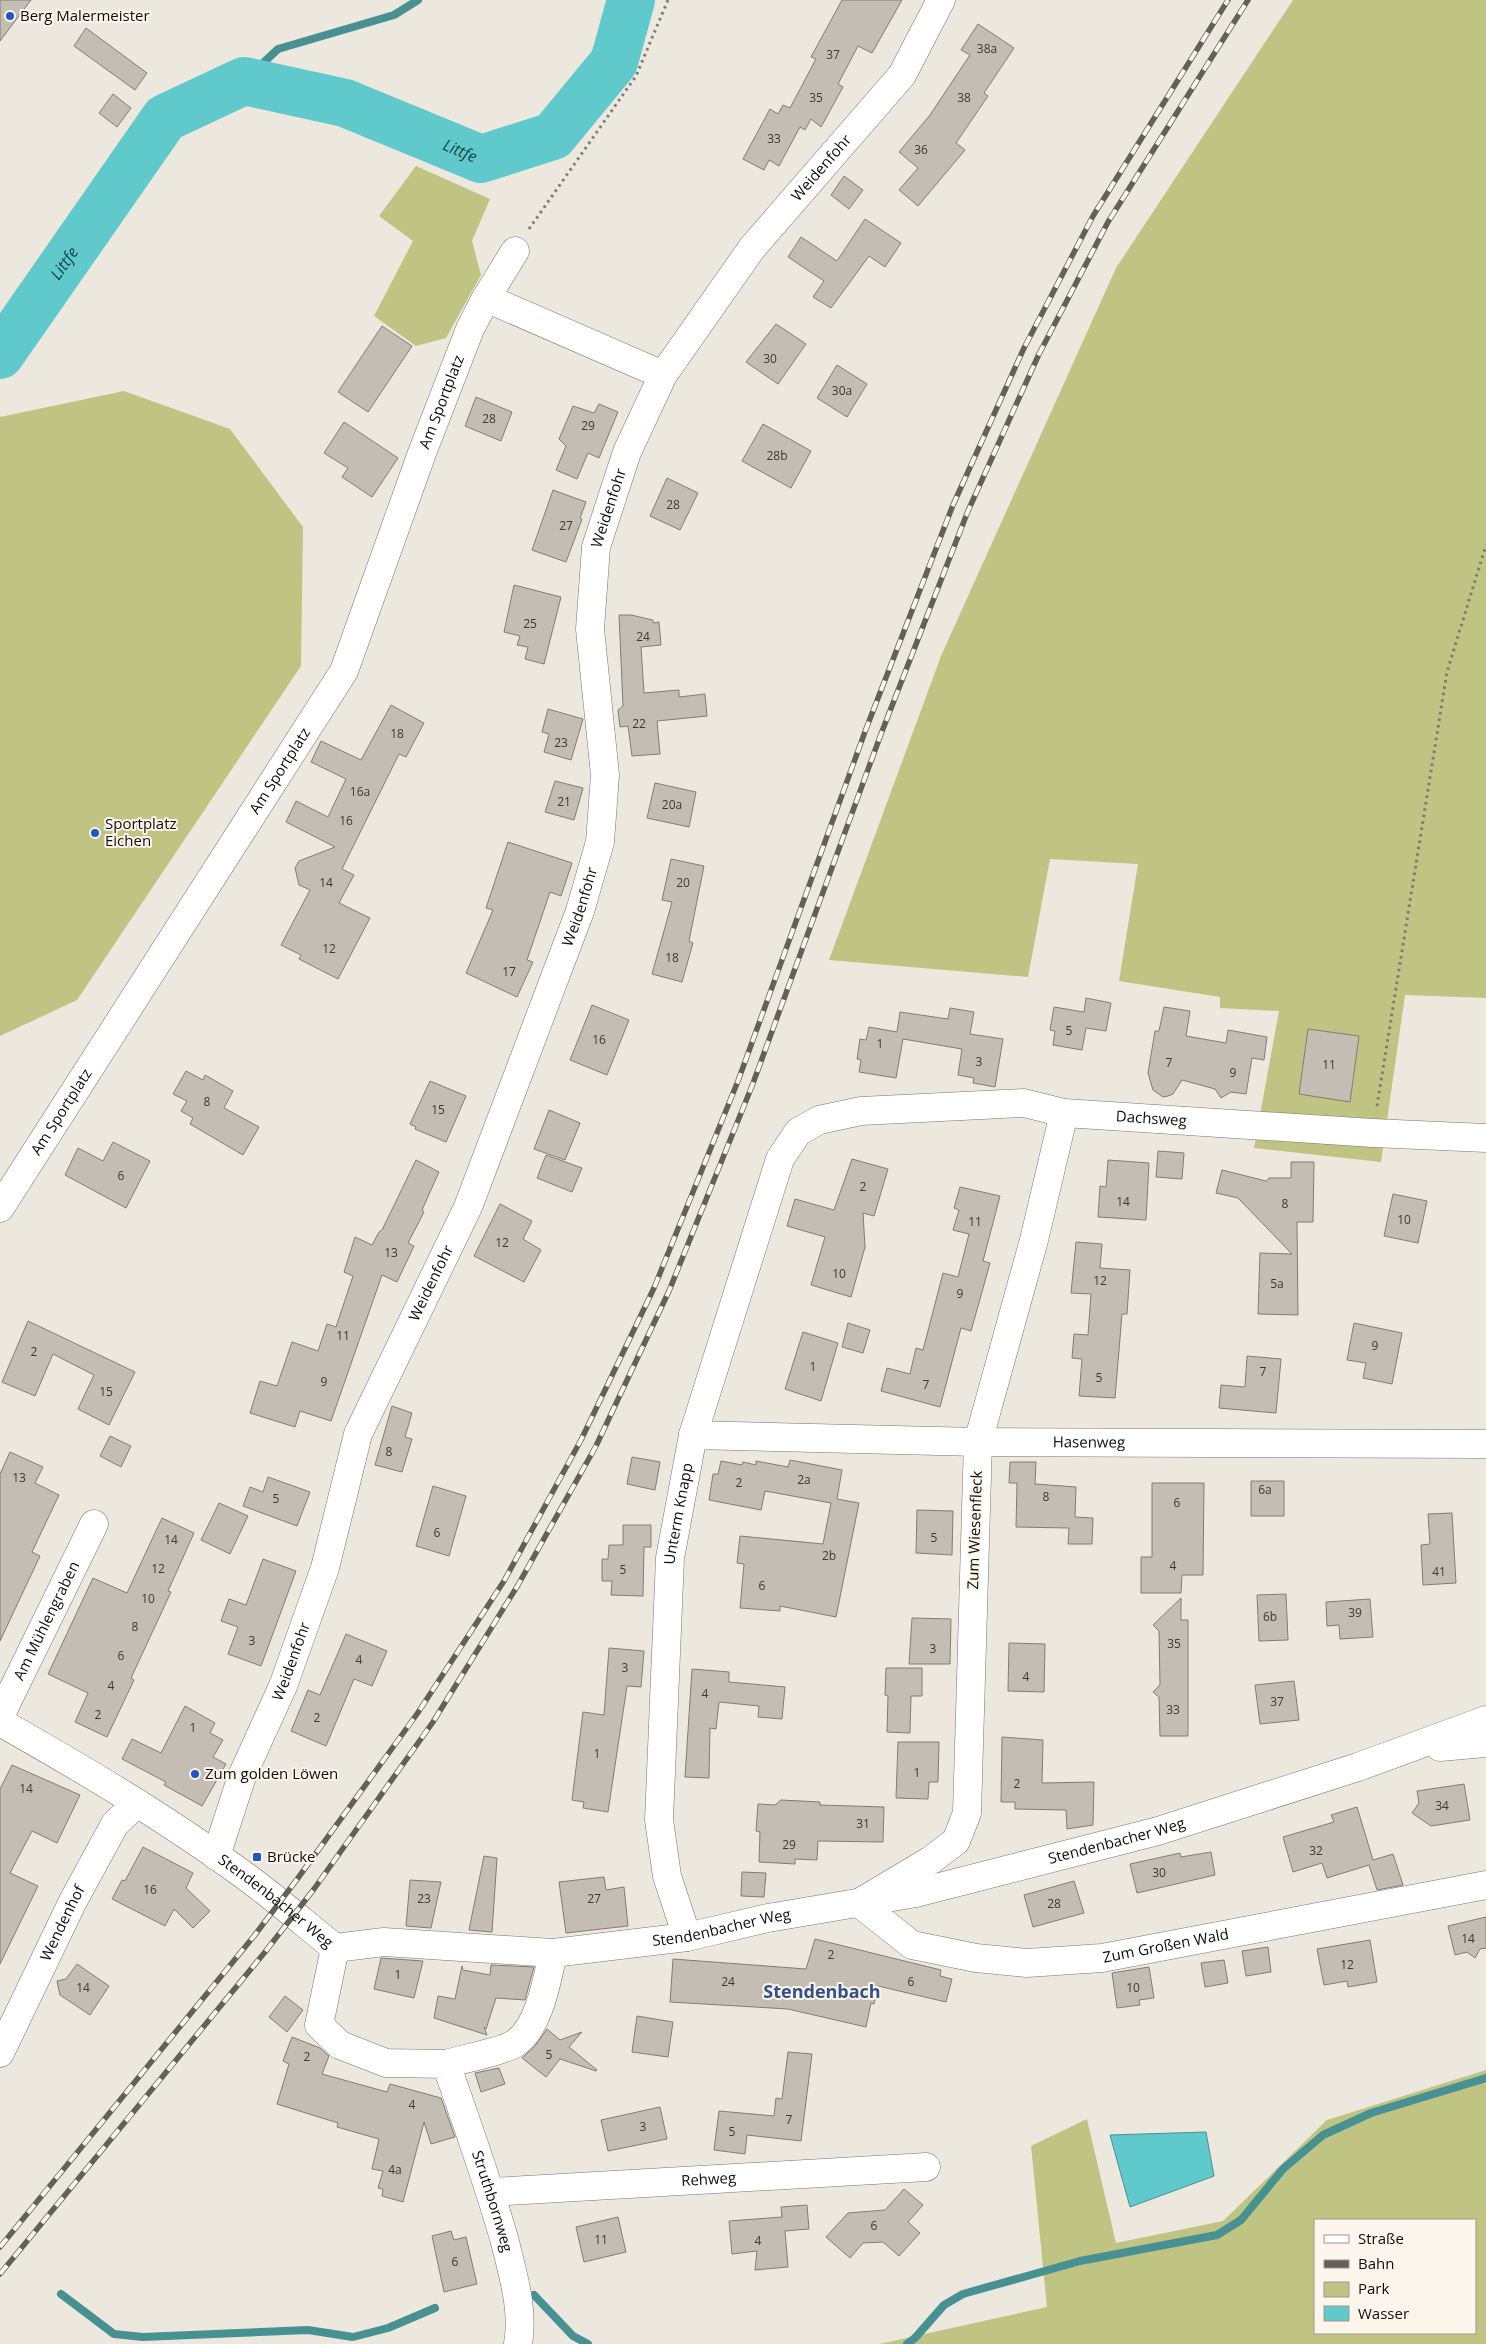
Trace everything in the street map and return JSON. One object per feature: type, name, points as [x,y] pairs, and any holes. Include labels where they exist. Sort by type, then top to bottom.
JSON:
[{"type":"street","name":"Weidenfohr","points":[[216,1856],[242,1776],[282,1686],[326,1568],[358,1434],[468,1208],[580,911],[600,842],[605,774],[590,629],[596,547],[627,452],[662,375],[752,248],[902,75],[942,0]]},
{"type":"street","name":"Am Sportplatz","points":[[0,1208],[344,671],[422,453],[470,329],[486,298],[515,251]]},
{"type":"street","points":[[486,298],[662,375]]},
{"type":"street","name":"Dachsweg","points":[[819,1120],[861,1111],[1024,1103],[1064,1113],[1373,1134],[1486,1138]]},
{"type":"street","name":"Zum Wiesenfleck","points":[[859,1903],[931,1860],[956,1841],[967,1813],[978,1442],[1034,1240],[1064,1113]]},
{"type":"street","name":"Unterm Knapp","points":[[687,1937],[667,1876],[659,1820],[670,1558],[693,1435],[780,1159],[798,1132],[819,1120]]},
{"type":"street","name":"Hasenweg","points":[[693,1435],[978,1442],[1486,1444]]},
{"type":"street","name":"Am Mühlengraben","points":[[0,1716],[94,1524]]},
{"type":"street","name":"Stendenbacher Weg","points":[[0,1722],[101,1779],[242,1873],[335,1948],[384,1942],[553,1953],[687,1937],[768,1918],[916,1893],[1158,1831],[1358,1767],[1486,1720]]},
{"type":"street","points":[[1402,1750],[1486,1743]]},
{"type":"street","name":"Wendenhof","points":[[0,2053],[73,1901],[115,1824],[137,1803]]},
{"type":"street","name":"Zum Großen Wald","points":[[859,1903],[912,1945],[976,1958],[1027,1963],[1102,1958],[1486,1885]]},
{"type":"street","points":[[335,1948],[319,2024],[340,2045],[386,2063],[446,2064],[513,2044],[529,2030],[544,1994],[553,1953]]},
{"type":"street","name":"Struthbornweg","points":[[446,2064],[491,2192],[517,2289],[520,2331],[518,2344]]},
{"type":"street","name":"Rehweg","points":[[491,2192],[926,2167]]},
{"type":"path","points":[[515,251],[536,217],[636,76],[668,0]]},
{"type":"path","points":[[1373,1134],[1447,672],[1486,545]]},
{"type":"green space","points":[[1293,0],[1486,0],[1486,998],[1405,995],[1381,1162],[1254,1148],[1279,1011],[1220,1008],[1220,997],[1119,981],[1138,864],[1050,859],[1028,977],[829,960],[941,656],[1116,268]]},
{"type":"green space","points":[[416,166],[490,199],[472,241],[481,275],[446,338],[416,346],[374,316],[413,241],[379,216]]},
{"type":"green space","name":"Sportplatz Eichen","points":[[124,391],[230,429],[303,527],[301,666],[77,1000],[0,1036],[0,417]]},
{"type":"green space","points":[[1486,2070],[1486,2344],[879,2344],[1047,2307],[1031,2146],[1087,2119],[1116,2243],[1223,2221],[1327,2120]]},
{"type":"water","points":[[1206,2132],[1214,2176],[1130,2207],[1110,2135]]},
{"type":"building","name":"Berg Malermeister","points":[[0,0],[31,0],[0,41]]},
{"type":"building","points":[[842,0],[902,0],[872,53],[858,46],[838,84],[843,87],[821,127],[811,119],[805,130],[800,127],[779,166],[769,160],[764,170],[743,159],[770,109],[778,114],[783,105],[790,108],[816,59],[811,57]]},
{"type":"building","points":[[978,24],[1014,48],[984,93],[988,96],[956,143],[965,150],[918,206],[899,190],[918,168],[899,152],[930,115],[970,55],[961,50]]},
{"type":"building","points":[[86,28],[147,73],[135,90],[74,46]]},
{"type":"building","points":[[113,94],[131,108],[117,127],[99,113]]},
{"type":"building","points":[[844,176],[863,190],[849,209],[831,195]]},
{"type":"building","points":[[865,219],[901,243],[885,267],[869,256],[831,308],[813,297],[824,281],[788,257],[801,237],[837,261]]},
{"type":"building","points":[[776,324],[806,344],[778,384],[746,362]]},
{"type":"building","points":[[382,326],[412,346],[368,412],[338,392]]},
{"type":"building","points":[[837,365],[867,384],[847,417],[817,398]]},
{"type":"building","points":[[476,397],[512,412],[501,441],[465,426]]},
{"type":"building","points":[[599,404],[618,412],[599,458],[588,453],[577,479],[556,470],[566,446],[559,439],[573,406],[594,413]]},
{"type":"building","points":[[344,422],[398,458],[372,497],[342,477],[348,468],[324,453]]},
{"type":"building","points":[[763,424],[811,451],[791,488],[742,461]]},
{"type":"building","points":[[667,478],[698,493],[680,530],[650,516]]},
{"type":"building","points":[[553,490],[586,502],[580,518],[582,519],[566,562],[532,550]]},
{"type":"building","points":[[514,585],[561,597],[544,664],[525,659],[528,647],[517,645],[520,636],[504,632]]},
{"type":"building","points":[[619,615],[631,615],[653,620],[653,623],[659,622],[661,645],[641,647],[644,693],[679,690],[679,697],[705,694],[707,716],[657,721],[660,754],[632,756],[628,726],[620,727],[618,710],[623,706]]},
{"type":"building","points":[[391,705],[424,723],[406,757],[399,754],[342,869],[354,875],[339,903],[370,918],[338,979],[299,959],[301,955],[281,945],[310,890],[299,885],[295,868],[299,861],[335,847],[286,822],[296,801],[328,817],[346,779],[311,762],[321,741],[361,760]]},
{"type":"building","points":[[548,709],[583,719],[571,760],[544,752],[549,734],[542,732]]},
{"type":"building","points":[[555,781],[583,788],[574,820],[545,812]]},
{"type":"building","points":[[655,783],[696,792],[689,827],[647,818]]},
{"type":"building","points":[[508,842],[572,863],[561,896],[550,892],[527,960],[533,962],[517,997],[466,973],[493,910],[486,908]]},
{"type":"building","points":[[671,859],[704,866],[689,941],[693,943],[682,982],[652,974],[672,902],[662,900]]},
{"type":"building","points":[[1086,998],[1111,1003],[1106,1031],[1086,1028],[1082,1050],[1053,1045],[1055,1031],[1050,1030],[1054,1007],[1084,1012]]},
{"type":"building","points":[[592,1005],[629,1020],[607,1075],[570,1060]]},
{"type":"building","points":[[1164,1007],[1190,1011],[1186,1036],[1226,1043],[1228,1030],[1267,1037],[1264,1060],[1252,1058],[1246,1094],[1231,1092],[1221,1098],[1215,1089],[1182,1080],[1173,1094],[1168,1096],[1163,1097],[1153,1090],[1148,1073],[1155,1031],[1159,1031]]},
{"type":"building","points":[[950,1008],[974,1012],[970,1034],[1003,1039],[995,1087],[973,1083],[974,1078],[958,1075],[962,1049],[903,1039],[896,1078],[859,1072],[861,1060],[857,1059],[860,1039],[866,1040],[869,1027],[897,1032],[900,1012],[948,1019]]},
{"type":"building","points":[[1308,1029],[1359,1036],[1350,1102],[1299,1094]]},
{"type":"building","points":[[186,1071],[203,1080],[205,1075],[233,1091],[224,1108],[259,1127],[243,1155],[190,1124],[193,1118],[181,1111],[187,1101],[173,1094]]},
{"type":"building","points":[[430,1081],[466,1096],[446,1142],[415,1129],[416,1127],[410,1124]]},
{"type":"building","points":[[549,1110],[580,1123],[565,1160],[534,1149]]},
{"type":"building","points":[[113,1142],[150,1161],[126,1208],[65,1175],[78,1148],[103,1161]]},
{"type":"building","points":[[1158,1151],[1184,1153],[1182,1179],[1156,1177]]},
{"type":"building","points":[[546,1155],[582,1168],[572,1192],[537,1178]]},
{"type":"building","points":[[852,1159],[888,1169],[874,1216],[863,1213],[865,1247],[851,1297],[811,1285],[825,1237],[787,1226],[795,1199],[834,1210]]},
{"type":"building","points":[[416,1160],[439,1172],[422,1210],[424,1212],[408,1243],[414,1246],[397,1282],[382,1275],[331,1421],[300,1411],[295,1427],[250,1413],[260,1381],[277,1386],[292,1342],[318,1351],[327,1324],[336,1327],[353,1276],[344,1272],[355,1237],[372,1245],[382,1230]]},
{"type":"building","points":[[1108,1160],[1149,1163],[1146,1220],[1098,1217],[1100,1186],[1106,1187]]},
{"type":"building","points":[[1291,1162],[1314,1162],[1313,1222],[1297,1222],[1298,1315],[1258,1314],[1260,1253],[1292,1254],[1238,1198],[1216,1193],[1222,1170],[1266,1181],[1269,1178],[1291,1178]]},
{"type":"building","points":[[960,1187],[1000,1196],[983,1261],[990,1263],[971,1331],[961,1328],[940,1407],[881,1391],[887,1368],[910,1374],[916,1348],[923,1350],[943,1273],[958,1277],[969,1234],[953,1230],[959,1210],[954,1208]]},
{"type":"building","points":[[1393,1194],[1427,1201],[1418,1243],[1384,1236]]},
{"type":"building","points":[[500,1204],[532,1221],[523,1239],[541,1250],[524,1282],[474,1256]]},
{"type":"building","points":[[1076,1242],[1102,1244],[1100,1268],[1130,1270],[1127,1314],[1122,1314],[1115,1398],[1079,1396],[1082,1359],[1072,1358],[1074,1334],[1088,1335],[1091,1294],[1071,1293]]},
{"type":"building","points":[[28,1321],[135,1372],[109,1425],[78,1409],[94,1375],[53,1354],[35,1396],[2,1382]]},
{"type":"building","points":[[848,1323],[870,1330],[863,1353],[842,1347]]},
{"type":"building","points":[[1354,1323],[1402,1333],[1392,1384],[1363,1378],[1366,1363],[1347,1360]]},
{"type":"building","points":[[803,1332],[838,1343],[821,1401],[785,1389]]},
{"type":"building","points":[[1247,1356],[1281,1359],[1276,1413],[1219,1408],[1221,1385],[1245,1387]]},
{"type":"building","points":[[392,1406],[412,1413],[405,1437],[412,1439],[402,1472],[375,1465]]},
{"type":"building","points":[[110,1436],[131,1446],[121,1467],[100,1456]]},
{"type":"building","points":[[10,1452],[43,1467],[35,1483],[59,1495],[32,1552],[40,1556],[0,1641],[0,1474]]},
{"type":"building","points":[[632,1457],[660,1462],[655,1490],[627,1484]]},
{"type":"building","points":[[790,1460],[842,1470],[837,1499],[859,1503],[836,1617],[780,1606],[780,1611],[740,1608],[744,1564],[737,1563],[740,1536],[823,1544],[831,1503],[765,1491],[761,1510],[709,1500],[713,1474],[718,1474],[721,1461],[742,1465],[743,1462],[756,1465],[756,1461],[788,1467]]},
{"type":"building","points":[[1010,1462],[1036,1462],[1035,1484],[1076,1487],[1075,1517],[1093,1518],[1092,1544],[1068,1544],[1069,1528],[1016,1527],[1017,1483],[1009,1483]]},
{"type":"building","points":[[268,1477],[310,1492],[297,1526],[243,1506],[250,1487],[263,1492]]},
{"type":"building","points":[[1251,1481],[1284,1481],[1284,1516],[1251,1516]]},
{"type":"building","points":[[1152,1483],[1204,1483],[1203,1575],[1182,1575],[1181,1593],[1141,1593],[1141,1557],[1152,1557]]},
{"type":"building","points":[[433,1486],[466,1496],[449,1556],[416,1546]]},
{"type":"building","points":[[219,1503],[248,1516],[230,1554],[201,1540]]},
{"type":"building","points":[[917,1510],[953,1511],[952,1555],[916,1553]]},
{"type":"building","points":[[1452,1513],[1456,1583],[1423,1585],[1421,1545],[1430,1544],[1428,1514]]},
{"type":"building","points":[[162,1518],[194,1533],[168,1591],[171,1592],[131,1678],[134,1680],[107,1737],[75,1722],[88,1693],[48,1674],[93,1578],[127,1593]]},
{"type":"building","points":[[623,1525],[651,1525],[651,1547],[644,1547],[643,1596],[611,1595],[612,1581],[602,1581],[602,1559],[608,1559],[609,1545],[623,1545]]},
{"type":"building","points":[[263,1559],[296,1571],[261,1666],[228,1654],[238,1627],[221,1621],[229,1599],[246,1605]]},
{"type":"building","points":[[1286,1594],[1288,1640],[1259,1641],[1257,1595]]},
{"type":"building","points":[[1181,1598],[1181,1620],[1188,1620],[1188,1736],[1160,1736],[1159,1697],[1153,1692],[1160,1685],[1159,1631],[1153,1625]]},
{"type":"building","points":[[1370,1599],[1373,1637],[1340,1639],[1339,1625],[1327,1626],[1326,1602]]},
{"type":"building","points":[[912,1618],[951,1619],[950,1664],[909,1664]]},
{"type":"building","points":[[346,1634],[387,1651],[372,1686],[354,1679],[326,1746],[291,1731],[308,1690],[320,1695]]},
{"type":"building","points":[[1009,1643],[1045,1644],[1044,1692],[1008,1691]]},
{"type":"building","points":[[609,1648],[644,1651],[641,1687],[627,1686],[608,1812],[583,1808],[584,1802],[572,1800],[583,1712],[604,1715]]},
{"type":"building","points":[[886,1668],[922,1668],[922,1696],[911,1696],[910,1733],[887,1732],[888,1696],[885,1695]]},
{"type":"building","points":[[692,1669],[729,1672],[729,1682],[785,1687],[782,1719],[758,1717],[759,1706],[719,1702],[716,1729],[710,1728],[709,1778],[685,1777]]},
{"type":"building","points":[[1294,1681],[1299,1720],[1260,1724],[1255,1685]]},
{"type":"building","points":[[185,1706],[215,1723],[210,1733],[223,1740],[213,1757],[226,1764],[202,1806],[164,1785],[166,1782],[122,1759],[132,1739],[161,1753]]},
{"type":"building","points":[[1002,1737],[1043,1740],[1042,1783],[1094,1782],[1093,1825],[1067,1829],[1066,1810],[1015,1809],[1015,1802],[1001,1802]]},
{"type":"building","points":[[898,1742],[939,1742],[938,1782],[929,1782],[928,1799],[896,1798]]},
{"type":"building","points":[[12,1765],[80,1795],[57,1843],[32,1831],[10,1873],[38,1886],[0,1964],[0,1789]]},
{"type":"building","points":[[1464,1784],[1470,1820],[1431,1826],[1412,1813],[1419,1803],[1417,1791]]},
{"type":"building","points":[[781,1800],[820,1802],[820,1805],[884,1807],[883,1842],[818,1841],[817,1860],[795,1859],[795,1864],[759,1862],[760,1832],[756,1831],[758,1804],[775,1805]]},
{"type":"building","points":[[1357,1807],[1373,1860],[1393,1854],[1403,1885],[1377,1890],[1369,1865],[1327,1878],[1322,1863],[1293,1872],[1283,1837],[1334,1822],[1331,1815]]},
{"type":"building","points":[[143,1847],[193,1873],[186,1888],[210,1911],[193,1928],[174,1909],[165,1926],[112,1899],[122,1880],[125,1881]]},
{"type":"building","points":[[1211,1852],[1215,1875],[1137,1893],[1130,1864],[1180,1853],[1181,1857]]},
{"type":"building","points":[[484,1856],[497,1858],[492,1932],[469,1930]]},
{"type":"building","points":[[742,1872],[766,1873],[764,1897],[741,1896]]},
{"type":"building","points":[[604,1877],[606,1890],[624,1887],[628,1926],[566,1933],[559,1882]]},
{"type":"building","points":[[410,1880],[441,1882],[431,1928],[406,1926]]},
{"type":"building","points":[[1074,1881],[1084,1913],[1033,1927],[1024,1895]]},
{"type":"building","points":[[1486,1917],[1486,1948],[1480,1949],[1475,1958],[1467,1952],[1455,1955],[1448,1926]]},
{"type":"building","points":[[815,1939],[941,1970],[940,1976],[952,1979],[946,2002],[878,1986],[874,2004],[871,2003],[866,2027],[788,2009],[670,2002],[673,1959],[806,1969]]},
{"type":"building","points":[[1370,1940],[1377,1982],[1348,1987],[1347,1981],[1324,1985],[1317,1949]]},
{"type":"building","points":[[1268,1947],[1271,1972],[1246,1976],[1242,1951]]},
{"type":"building","points":[[381,1958],[423,1961],[414,1998],[374,1989]]},
{"type":"building","points":[[1224,1960],[1228,1983],[1205,1987],[1201,1963]]},
{"type":"building","points":[[77,1964],[109,1986],[90,2015],[60,1995],[57,1981],[66,1979]]},
{"type":"building","points":[[491,1965],[534,1967],[525,2000],[496,1998],[486,2029],[484,2027],[487,2035],[434,2018],[438,1996],[455,1999],[462,1966],[463,1970],[490,1975]]},
{"type":"building","points":[[1149,1967],[1154,1998],[1139,2000],[1140,2005],[1117,2008],[1112,1973]]},
{"type":"building","points":[[285,1996],[303,2010],[287,2032],[269,2017]]},
{"type":"building","points":[[637,2016],[673,2022],[668,2057],[632,2052]]},
{"type":"building","points":[[547,2029],[560,2040],[582,2032],[569,2047],[597,2070],[560,2059],[546,2077],[522,2058],[535,2046]]},
{"type":"building","points":[[292,2037],[320,2048],[329,2056],[322,2074],[387,2092],[390,2084],[441,2098],[455,2137],[431,2144],[424,2122],[403,2202],[382,2196],[383,2189],[378,2188],[383,2171],[372,2169],[379,2139],[337,2127],[338,2123],[277,2104],[289,2064],[283,2061]]},
{"type":"building","points":[[788,2052],[812,2054],[801,2141],[747,2135],[745,2154],[714,2150],[719,2111],[774,2116],[776,2098],[782,2099]]},
{"type":"building","points":[[499,2068],[505,2084],[481,2092],[475,2073]]},
{"type":"building","points":[[660,2107],[667,2139],[608,2151],[601,2120]]},
{"type":"building","points":[[904,2189],[923,2205],[908,2222],[920,2233],[899,2256],[883,2242],[863,2243],[850,2258],[826,2237],[848,2213],[885,2210]]},
{"type":"building","points":[[807,2205],[809,2229],[785,2231],[788,2267],[755,2270],[757,2251],[732,2254],[729,2221],[782,2217],[781,2207]]},
{"type":"building","points":[[618,2217],[626,2252],[584,2262],[576,2227]]},
{"type":"building","points":[[451,2231],[454,2240],[466,2237],[477,2284],[444,2292],[432,2236]]},
{"type":"waterway","name":"Littfe","points":[[244,81],[278,49],[394,15],[418,0]]},
{"type":"waterway","name":"Littfe","points":[[0,355],[165,118],[244,81],[345,103],[481,159],[553,136],[614,62],[631,0]]},
{"type":"waterway","points":[[907,2344],[915,2338],[944,2305],[963,2294],[1080,2261],[1217,2235],[1241,2220],[1283,2169],[1323,2135],[1371,2113],[1486,2078]]},
{"type":"waterway","points":[[61,2294],[114,2334],[143,2337],[308,2330],[353,2337],[388,2328],[435,2308]]},
{"type":"waterway","points":[[534,2295],[573,2336],[588,2344]]},
{"type":"railway","points":[[0,2247],[254,1936],[298,1878],[417,1714],[504,1581],[581,1440],[654,1288],[738,1081],[866,729],[953,505],[1024,348],[1093,216],[1228,0]]},
{"type":"railway","points":[[0,2274],[265,1952],[314,1889],[433,1722],[518,1585],[596,1446],[669,1291],[752,1086],[881,734],[968,511],[1039,354],[1108,222],[1248,0]]},
{"type":"place","name":"Berg Malermeister","points":[[10,16]]},
{"type":"place","name":"Sportplatz Eichen","points":[[95,833]]},
{"type":"place","name":"Zum golden Löwen","points":[[195,1774]]},
{"type":"place","name":"Brücke","points":[[257,1857]]},
{"type":"district","name":"Stendenbach","points":[[822,1992]]}]
